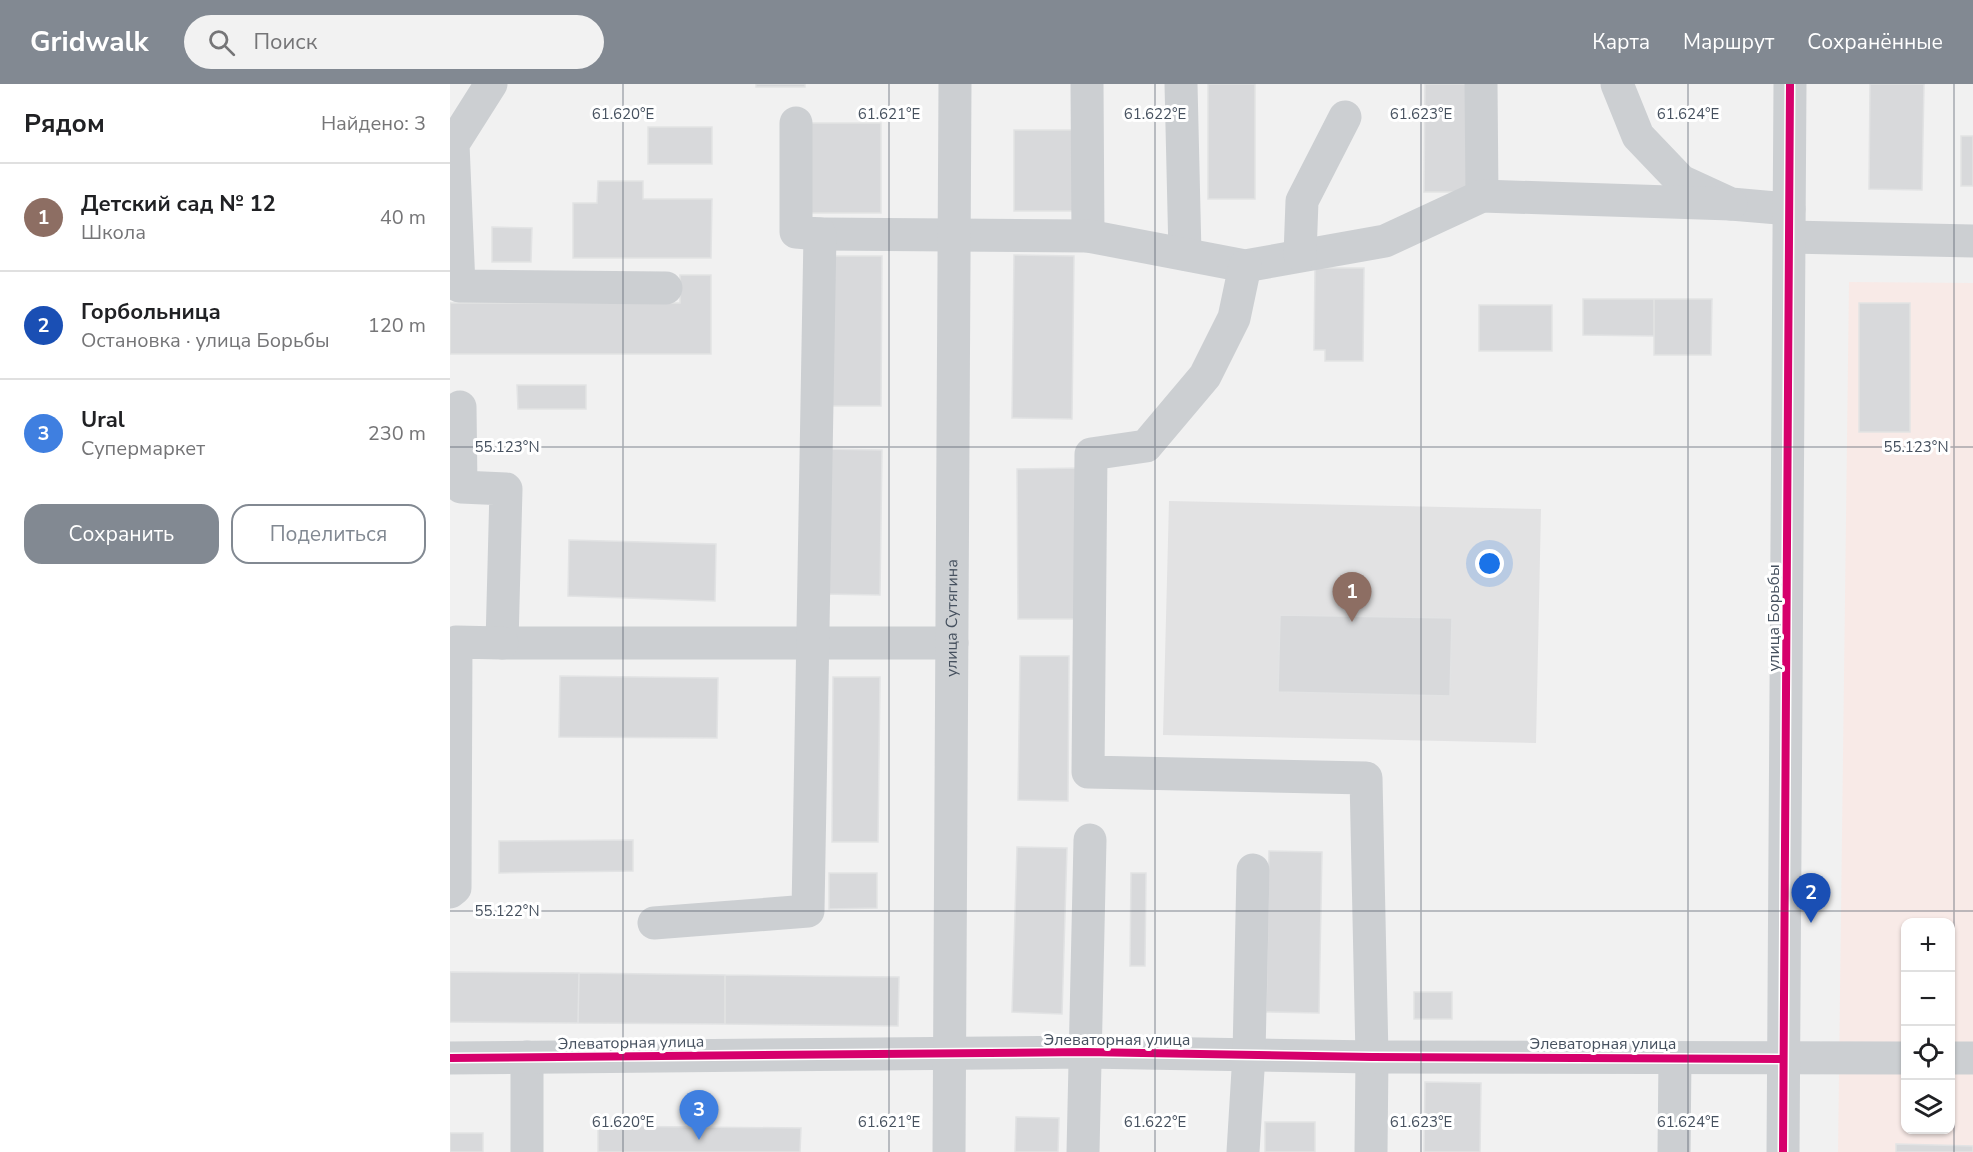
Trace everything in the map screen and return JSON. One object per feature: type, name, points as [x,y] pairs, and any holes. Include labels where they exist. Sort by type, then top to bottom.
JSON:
[{"type":"street","points":[[491,84],[453,144],[459,286],[666,288]]},
{"type":"street","name":"улица Сутягина","points":[[949,1152],[955,84]]},
{"type":"street","points":[[1087,84],[1088,236]]},
{"type":"street","points":[[1182,84],[1185,254]]},
{"type":"street","points":[[1481,84],[1482,196]]},
{"type":"street","points":[[1617,84],[1638,136],[1681,181],[1731,204],[1790,223],[1973,241]]},
{"type":"street","name":"улица Борьбы","points":[[1784,1152],[1790,84]]},
{"type":"street","points":[[1300,255],[1302,201],[1345,117]]},
{"type":"street","points":[[796,123],[796,232],[1088,236],[1245,266],[1385,240],[1482,196],[1731,204]]},
{"type":"street","points":[[654,923],[808,911],[820,234]]},
{"type":"street","points":[[1245,266],[1234,318],[1205,376],[1146,446],[1090,454],[1088,772],[1366,778],[1372,1056],[1371,1152]]},
{"type":"street","points":[[460,407],[461,487],[506,489],[502,643]]},
{"type":"street","points":[[450,892],[455,888],[456,642],[952,643]]},
{"type":"street","points":[[1083,1152],[1089,840]]},
{"type":"street","points":[[1243,1152],[1249,1054],[1253,870]]},
{"type":"street","name":"Элеваторная улица","points":[[450,1058],[1085,1052],[1372,1056],[1901,1058]]},
{"type":"street","points":[[527,1058],[527,1152]]},
{"type":"street","points":[[1674,1058],[1674,1152]]},
{"type":"street","points":[[1955,1058],[1973,1058]]},
{"type":"shaded area","points":[[1849,282],[1973,283],[1973,1152],[1838,1152]]},
{"type":"shaded area","points":[[1169,501],[1541,509],[1536,743],[1163,735]]},
{"type":"building","points":[[756,84],[805,84],[805,87],[756,87]]},
{"type":"building","points":[[1208,84],[1255,84],[1255,199],[1208,199]]},
{"type":"building","points":[[1425,84],[1467,84],[1467,192],[1424,192]]},
{"type":"building","points":[[1870,84],[1924,84],[1922,190],[1869,189]]},
{"type":"building","points":[[810,123],[881,123],[881,213],[810,213]]},
{"type":"building","points":[[648,127],[712,127],[712,164],[648,164]]},
{"type":"building","points":[[1014,130],[1080,130],[1080,211],[1014,211]]},
{"type":"building","points":[[1961,136],[1973,136],[1973,186],[1961,186]]},
{"type":"building","points":[[598,181],[643,181],[643,199],[712,199],[711,258],[573,258],[573,203],[597,203]]},
{"type":"building","points":[[492,227],[532,228],[531,262],[492,262]]},
{"type":"building","points":[[1014,255],[1074,256],[1072,419],[1012,418]]},
{"type":"building","points":[[827,256],[882,256],[881,406],[826,406]]},
{"type":"building","points":[[1315,268],[1364,268],[1363,361],[1325,361],[1325,350],[1314,350]]},
{"type":"building","points":[[680,275],[711,275],[711,354],[450,354],[450,303],[680,303]]},
{"type":"building","points":[[1583,299],[1654,299],[1654,336],[1583,335]]},
{"type":"building","points":[[1654,299],[1712,299],[1711,355],[1654,355]]},
{"type":"building","points":[[1859,303],[1910,303],[1910,432],[1859,432]]},
{"type":"building","points":[[1479,305],[1552,305],[1552,351],[1479,351]]},
{"type":"building","points":[[517,385],[586,385],[586,409],[518,409]]},
{"type":"building","points":[[823,449],[882,450],[880,595],[823,594]]},
{"type":"building","points":[[1081,468],[1082,619],[1018,619],[1017,469]]},
{"type":"building","points":[[569,540],[716,544],[715,601],[568,596]]},
{"type":"building","points":[[1280,615],[1452,618],[1450,696],[1278,692]]},
{"type":"building","points":[[1020,656],[1069,656],[1068,801],[1018,800]]},
{"type":"building","points":[[560,676],[718,678],[717,738],[559,737]]},
{"type":"building","points":[[833,677],[880,677],[878,842],[832,842]]},
{"type":"building","points":[[633,840],[633,871],[499,873],[499,841]]},
{"type":"building","points":[[1017,847],[1067,848],[1062,1014],[1012,1012]]},
{"type":"building","points":[[1269,851],[1322,852],[1319,1013],[1266,1012]]},
{"type":"building","points":[[829,873],[877,873],[877,908],[829,909]]},
{"type":"building","points":[[1131,873],[1146,873],[1145,966],[1130,966]]},
{"type":"building","points":[[450,972],[579,973],[578,1023],[450,1022]]},
{"type":"building","points":[[579,973],[725,975],[725,1024],[578,1023]]},
{"type":"building","points":[[725,975],[899,977],[898,1026],[725,1024]]},
{"type":"building","points":[[1414,992],[1452,992],[1452,1019],[1414,1019]]},
{"type":"building","points":[[1425,1082],[1481,1083],[1480,1152],[1424,1152]]},
{"type":"building","points":[[1016,1117],[1059,1118],[1058,1152],[1015,1152]]},
{"type":"building","points":[[1265,1122],[1315,1122],[1315,1152],[1265,1152]]},
{"type":"building","points":[[598,1126],[801,1128],[800,1152],[598,1152]]},
{"type":"building","points":[[450,1133],[483,1133],[483,1152],[450,1152]]},
{"type":"building","points":[[1896,1144],[1973,1146],[1973,1152],[1896,1152]]},
{"type":"cycle path","points":[[1783,1152],[1790,84]]},
{"type":"cycle path","points":[[450,1058],[1085,1052],[1372,1057],[1783,1059]]},
{"type":"place","name":"Детский сад № 12","points":[[1352,622]]},
{"type":"place","name":"Горбольница","points":[[1811,923]]},
{"type":"place","name":"Ural","points":[[699,1140]]}]
